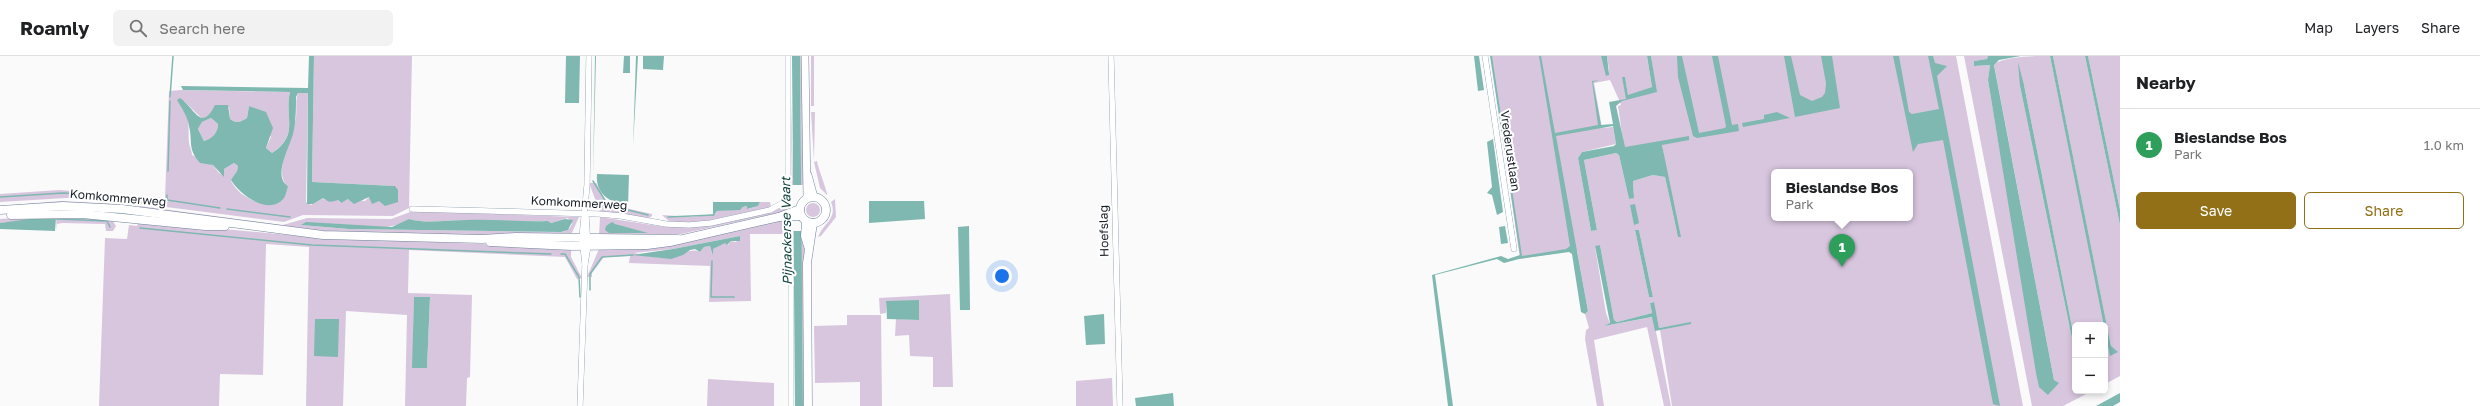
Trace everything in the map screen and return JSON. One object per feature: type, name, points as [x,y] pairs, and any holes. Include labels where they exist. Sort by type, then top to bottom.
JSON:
[{"type":"main road","name":"Komkommerweg","points":[[0,210],[83,206],[207,219],[233,225],[323,235],[482,239],[492,242],[585,242],[647,245],[803,212]]},
{"type":"main road","points":[[803,212],[808,246],[808,406]]},
{"type":"main road","name":"Komkommerweg","points":[[0,215],[82,214],[205,226],[233,225]]},
{"type":"street","points":[[580,406],[585,264],[589,56]]},
{"type":"street","name":"Komkommerweg","points":[[412,209],[621,216],[666,224],[689,225],[711,223],[770,210],[788,200],[790,184],[788,56]]},
{"type":"street","points":[[803,212],[807,173],[805,56]]},
{"type":"street","name":"Hoefslag","points":[[1111,56],[1120,406]]},
{"type":"street","name":"Vrederustlaan","points":[[1485,56],[1514,249]]},
{"type":"street","points":[[791,257],[791,406]]},
{"type":"shaded area","points":[[314,56],[412,56],[409,208],[393,216],[303,215],[284,222],[127,202],[126,196],[165,198],[169,91],[181,90],[290,92],[289,125],[286,139],[281,146],[272,153],[266,148],[271,137],[256,109],[249,106],[247,118],[236,122],[230,119],[229,107],[212,116],[204,118],[200,117],[184,101],[181,107],[188,120],[189,144],[192,155],[213,165],[219,173],[224,175],[224,169],[234,163],[238,166],[237,171],[231,181],[237,190],[254,201],[264,204],[288,186],[284,181],[282,173],[285,154],[296,118],[297,96],[298,93],[308,93],[306,202],[311,205],[323,198],[325,200],[338,200],[340,203],[348,199],[365,201],[369,197],[380,201],[395,186],[312,182]]},
{"type":"shaded area","points":[[790,56],[793,185],[801,175],[800,56],[802,56],[804,185],[792,194]]},
{"type":"shaded area","points":[[811,56],[814,56],[814,106],[811,106]]},
{"type":"shaded area","points":[[1491,56],[1601,56],[1607,76],[1609,70],[1607,56],[1647,56],[1652,87],[1628,96],[1625,77],[1626,98],[1656,92],[1651,56],[1956,56],[2023,406],[1672,406],[1660,330],[1691,323],[1659,328],[1653,302],[1650,303],[1652,313],[1617,322],[1614,320],[1600,245],[1595,247],[1606,313],[1610,324],[1604,326],[1653,317],[1671,406],[1664,406],[1647,327],[1594,340],[1604,406],[1597,406],[1585,339],[1586,330],[1589,328],[1585,314],[1588,311],[1577,250],[1520,259]],"holes":[[[1610,80],[1621,105],[1618,106],[1624,148],[1662,145],[1678,237],[1665,177],[1653,175],[1633,181],[1634,197],[1629,199],[1619,155],[1616,153],[1584,160],[1597,230],[1591,231],[1578,158],[1582,152],[1616,144],[1613,127],[1602,128],[1594,83]],[[1635,230],[1639,230],[1653,297],[1649,297]]]},
{"type":"shaded area","points":[[1964,56],[1988,56],[1987,59],[1974,61],[1974,66],[1990,65],[1988,80],[1999,146],[2049,394],[2058,383],[2054,380],[1994,64],[1999,61],[2028,56],[2050,56],[2104,322],[2072,322],[2072,327],[2024,85],[2020,86],[2072,338],[2072,394],[2086,394],[2063,406],[2032,406]]},
{"type":"shaded area","points":[[2053,56],[2085,56],[2120,225],[2120,376],[2108,382],[2108,342],[2109,347],[2114,350],[2111,346],[2108,322],[2106,322]]},
{"type":"shaded area","points":[[2088,56],[2120,56],[2120,210]]},
{"type":"shaded area","points":[[811,112],[815,112],[814,160]]},
{"type":"shaded area","points":[[211,118],[218,124],[217,130],[212,137],[204,141],[198,129],[202,122]]},
{"type":"shaded area","points":[[817,161],[827,195],[820,188],[814,162]]},
{"type":"shaded area","points":[[589,183],[596,183],[606,202],[612,205],[652,214],[652,216],[649,218],[600,212]]},
{"type":"shaded area","points":[[59,190],[119,195],[117,201],[66,198],[0,202],[0,194]]},
{"type":"shaded area","points":[[835,199],[836,217],[821,236],[818,237],[833,213],[831,202]]},
{"type":"shaded area","points":[[60,201],[117,204],[113,206],[0,209],[0,206]]},
{"type":"shaded area","points":[[760,202],[770,202],[771,207],[701,222],[671,223],[662,215],[693,217],[713,214],[713,216],[717,211],[741,209],[747,206],[748,209],[758,206]]},
{"type":"shaded area","points":[[813,203],[818,205],[820,210],[818,215],[813,217],[808,215],[806,210],[808,205]]},
{"type":"shaded area","points":[[786,205],[786,211],[681,234],[599,236],[600,217],[665,227],[699,227]]},
{"type":"shaded area","points":[[140,206],[283,225],[307,218],[391,219],[413,211],[579,217],[571,235],[485,236],[318,231],[139,208]],"holes":[[[568,218],[572,224],[568,230],[561,232],[349,229],[301,225],[373,228],[388,227],[400,224],[409,219],[429,222],[476,220],[548,221],[551,223]]]},
{"type":"shaded area","points":[[54,215],[112,220],[116,226],[113,231],[106,231],[105,224],[62,223],[57,224],[57,231],[56,218],[0,223],[0,219]]},
{"type":"shaded area","points":[[788,220],[789,234],[750,234],[751,301],[709,302],[710,266],[629,263],[630,256],[604,257],[592,273],[592,277],[587,277],[599,249]],"holes":[[[740,236],[736,242],[731,241],[728,245],[725,242],[713,249],[713,256],[710,246],[704,247],[700,252],[689,251],[666,258],[634,253],[673,249]]]},
{"type":"shaded area","points":[[138,221],[300,236],[571,248],[571,257],[582,278],[577,279],[565,257],[409,250],[408,293],[472,295],[470,377],[467,378],[466,406],[405,406],[407,315],[346,311],[343,406],[306,406],[309,247],[266,244],[263,375],[220,374],[219,406],[99,406],[105,238],[127,239],[129,225],[137,226]],"holes":[[[414,297],[430,298],[427,368],[413,368]]]},
{"type":"shaded area","points":[[801,230],[804,239],[805,406],[803,406]]},
{"type":"shaded area","points":[[950,294],[953,387],[933,387],[933,357],[910,356],[909,335],[895,336],[896,319],[919,320],[886,301],[886,313],[880,314],[879,298]]},
{"type":"shaded area","points":[[847,315],[881,315],[882,406],[860,406],[860,382],[815,383],[814,326],[847,325]]},
{"type":"shaded area","points":[[1112,378],[1113,406],[1076,406],[1076,381]]},
{"type":"shaded area","points":[[708,379],[774,383],[774,406],[707,406]]},
{"type":"water","points":[[309,56],[314,56],[312,182],[395,186],[398,190],[398,202],[385,206],[379,201],[372,204],[369,197],[354,204],[348,199],[341,203],[338,200],[330,202],[323,198],[313,204],[307,204],[308,93],[298,93],[296,97],[294,129],[283,161],[282,169],[283,182],[288,186],[284,198],[278,203],[271,205],[263,204],[247,197],[231,180],[237,171],[238,166],[234,163],[224,169],[224,177],[213,165],[200,163],[193,153],[187,119],[177,100],[180,98],[198,116],[202,118],[206,117],[210,113],[215,105],[228,105],[230,119],[236,122],[247,118],[249,106],[266,112],[273,128],[266,148],[272,153],[286,140],[289,126],[290,92],[183,90],[181,86],[308,88]],"holes":[[[211,118],[218,124],[214,135],[210,139],[204,141],[198,129],[202,122]]]},
{"type":"water","points":[[566,56],[580,56],[579,103],[565,103]]},
{"type":"water","points":[[595,56],[596,56],[593,181]]},
{"type":"water","points":[[624,56],[630,56],[630,73],[623,73]]},
{"type":"water","points":[[636,56],[638,56],[633,147]]},
{"type":"water","points":[[643,56],[664,56],[663,70],[643,69]]},
{"type":"water","points":[[792,56],[800,56],[803,406],[795,406]]},
{"type":"water","points":[[1474,56],[1479,56],[1484,90],[1478,91]]},
{"type":"water","points":[[1490,56],[1492,56],[1522,256],[1566,249],[1570,246],[1539,56],[1541,56],[1555,133],[1598,125],[1592,81],[1599,80],[1593,82],[1601,125],[1613,124],[1609,102],[1626,99],[1622,77],[1625,77],[1628,95],[1652,87],[1647,56],[1651,56],[1657,92],[1622,101],[1616,106],[1625,147],[1689,136],[1689,140],[1662,145],[1681,237],[1678,237],[1665,177],[1653,175],[1633,181],[1634,198],[1629,199],[1619,155],[1616,153],[1584,160],[1597,230],[1591,231],[1578,158],[1582,152],[1614,146],[1616,144],[1613,126],[1556,136],[1588,311],[1585,314],[1581,312],[1572,254],[1569,252],[1519,259],[1504,263],[1497,259],[1435,275],[1453,406],[1448,406],[1432,275],[1501,256],[1508,259],[1520,255]]},
{"type":"water","points":[[1601,56],[1607,56],[1609,75],[1606,76]]},
{"type":"water","points":[[1677,56],[1682,56],[1699,133],[1725,128],[1726,126],[1712,56],[1718,56],[1732,125],[1738,124],[1739,131],[1697,138],[1693,136],[1678,77]]},
{"type":"water","points":[[1784,56],[1791,56],[1800,95],[1812,101],[1822,97],[1825,93],[1826,83],[1821,56],[1832,56],[1840,108],[1795,117]]},
{"type":"water","points":[[1893,56],[1899,56],[1909,112],[1912,114],[1939,109],[1928,56],[1933,56],[1935,63],[1947,66],[1937,76],[2000,406],[1993,404],[1943,140],[1918,144],[1913,152]]},
{"type":"water","points":[[1988,56],[2021,56],[1999,60],[1994,65],[2054,380],[2059,383],[2048,395],[2039,387],[2036,373],[1988,80],[1990,65],[1974,66],[1974,61],[1987,59]]},
{"type":"water","points":[[2050,56],[2053,56],[2106,322],[2103,322]]},
{"type":"water","points":[[2085,56],[2088,56],[2120,210],[2120,225]]},
{"type":"water","points":[[2018,62],[2024,85],[2072,327],[2072,338],[2020,86]]},
{"type":"water","points":[[1777,112],[1790,118],[1743,127],[1742,123],[1764,119],[1764,115]]},
{"type":"water","points":[[1493,139],[1503,212],[1497,215],[1492,195],[1487,193],[1492,187],[1487,142]]},
{"type":"water","points":[[597,174],[629,175],[628,206],[616,203],[601,193],[597,181]]},
{"type":"water","points":[[869,201],[924,201],[925,219],[869,223]]},
{"type":"water","points":[[713,202],[760,202],[758,206],[747,209],[747,206],[740,210],[717,211],[713,216]]},
{"type":"water","points":[[1635,204],[1639,223],[1634,225],[1630,205]]},
{"type":"water","points":[[37,218],[56,218],[55,231],[0,229],[0,223]]},
{"type":"water","points":[[409,219],[430,222],[487,220],[548,221],[551,223],[565,219],[573,220],[568,230],[561,232],[349,229],[301,225],[306,222],[392,227]]},
{"type":"water","points":[[612,222],[648,233],[609,233],[605,230],[606,226]]},
{"type":"water","points":[[969,226],[970,310],[960,310],[958,227]]},
{"type":"water","points":[[1505,226],[1508,243],[1501,244],[1499,227]]},
{"type":"water","points":[[1635,230],[1639,230],[1653,297],[1649,297]]},
{"type":"water","points":[[740,236],[740,241],[731,241],[727,245],[725,243],[713,249],[713,256],[710,246],[704,247],[700,252],[695,249],[690,250],[683,255],[671,259],[632,255],[673,249]]},
{"type":"water","points":[[1600,245],[1614,320],[1617,322],[1652,313],[1650,303],[1654,302],[1659,328],[1691,322],[1691,324],[1655,331],[1652,317],[1604,326],[1610,323],[1595,246]]},
{"type":"water","points":[[414,297],[430,297],[427,368],[412,368]]},
{"type":"water","points":[[919,300],[919,320],[887,319],[886,301]]},
{"type":"water","points":[[1104,314],[1105,344],[1086,345],[1084,316]]},
{"type":"water","points":[[315,319],[339,319],[338,357],[314,356]]},
{"type":"water","points":[[2108,331],[2111,346],[2118,352],[2110,356]]},
{"type":"water","points":[[1173,393],[1174,406],[1136,406],[1135,398]]},
{"type":"water","points":[[2120,393],[2120,402],[2113,406],[2096,406]]},
{"type":"pier","points":[[792,185],[803,185],[803,231],[792,231]]},
{"type":"waterway","points":[[170,97],[173,56]]},
{"type":"waterway","points":[[168,171],[170,101]]},
{"type":"waterway","points":[[593,181],[608,205],[648,215]]},
{"type":"waterway","points":[[0,197],[63,193],[117,196]]},
{"type":"waterway","points":[[167,195],[167,200]]},
{"type":"waterway","points":[[129,198],[167,200],[220,208]]},
{"type":"waterway","points":[[227,209],[290,217]]},
{"type":"waterway","points":[[668,217],[714,215]]},
{"type":"waterway","points":[[56,219],[107,221],[110,227]]},
{"type":"waterway","points":[[140,228],[312,245],[551,254]]},
{"type":"waterway","points":[[561,254],[565,254],[579,277],[580,297]]},
{"type":"waterway","points":[[590,290],[590,274],[602,257],[633,255]]},
{"type":"waterway","points":[[712,261],[711,297],[734,297]]},
{"type":"place","name":"Bieslandse Bos","points":[[1842,267]]},
{"type":"water label","name":"Pijnackerse Vaart","points":[[786,231]]}]
